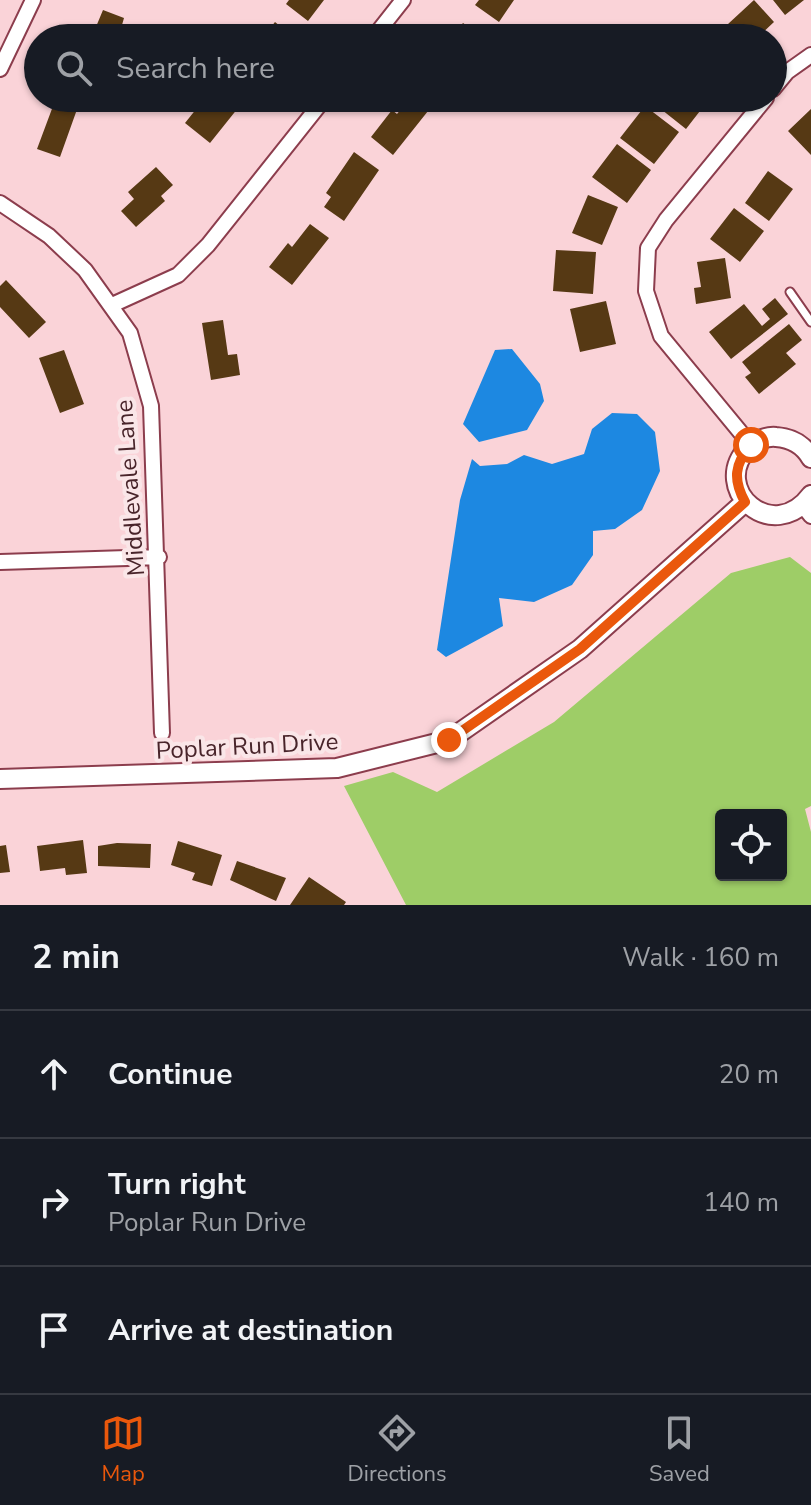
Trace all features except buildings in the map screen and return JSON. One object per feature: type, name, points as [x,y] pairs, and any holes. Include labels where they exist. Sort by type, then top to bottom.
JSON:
[{"type":"street","points":[[0,69],[33,0]]},
{"type":"street","points":[[384,24],[403,0]]},
{"type":"street","points":[[787,72],[811,55]]},
{"type":"street","points":[[112,305],[178,275],[208,245],[314,112]]},
{"type":"street","points":[[751,445],[661,336],[646,291],[648,248],[666,220],[755,112]]},
{"type":"street","name":"Middlevale Lane","points":[[0,203],[49,236],[85,270],[130,333],[151,406],[159,557],[162,733]]},
{"type":"street","points":[[808,506],[789,514],[773,516],[758,512],[745,502],[738,488],[736,472],[740,457],[751,445],[769,437],[789,438],[809,450]]},
{"type":"street","name":"Poplar Run Drive","points":[[0,779],[337,768],[449,740],[580,649],[745,502]]},
{"type":"street","points":[[0,562],[159,557]]},
{"type":"lane","points":[[790,292],[809,317]]},
{"type":"green space","points":[[790,557],[811,573],[811,806],[805,809],[811,832],[811,905],[406,905],[344,786],[393,772],[437,792],[554,722],[731,573]]},
{"type":"water","points":[[512,349],[540,384],[544,401],[527,430],[479,442],[463,424],[495,350]]},
{"type":"water","points":[[612,413],[637,414],[655,432],[660,471],[642,510],[615,529],[593,531],[593,555],[572,585],[534,602],[499,598],[503,626],[446,657],[437,650],[460,500],[472,459],[480,466],[507,464],[524,455],[552,464],[584,454],[592,429]]},
{"type":"route","points":[[449,740],[580,649],[745,502],[738,488],[736,472],[740,457],[751,445]]}]
